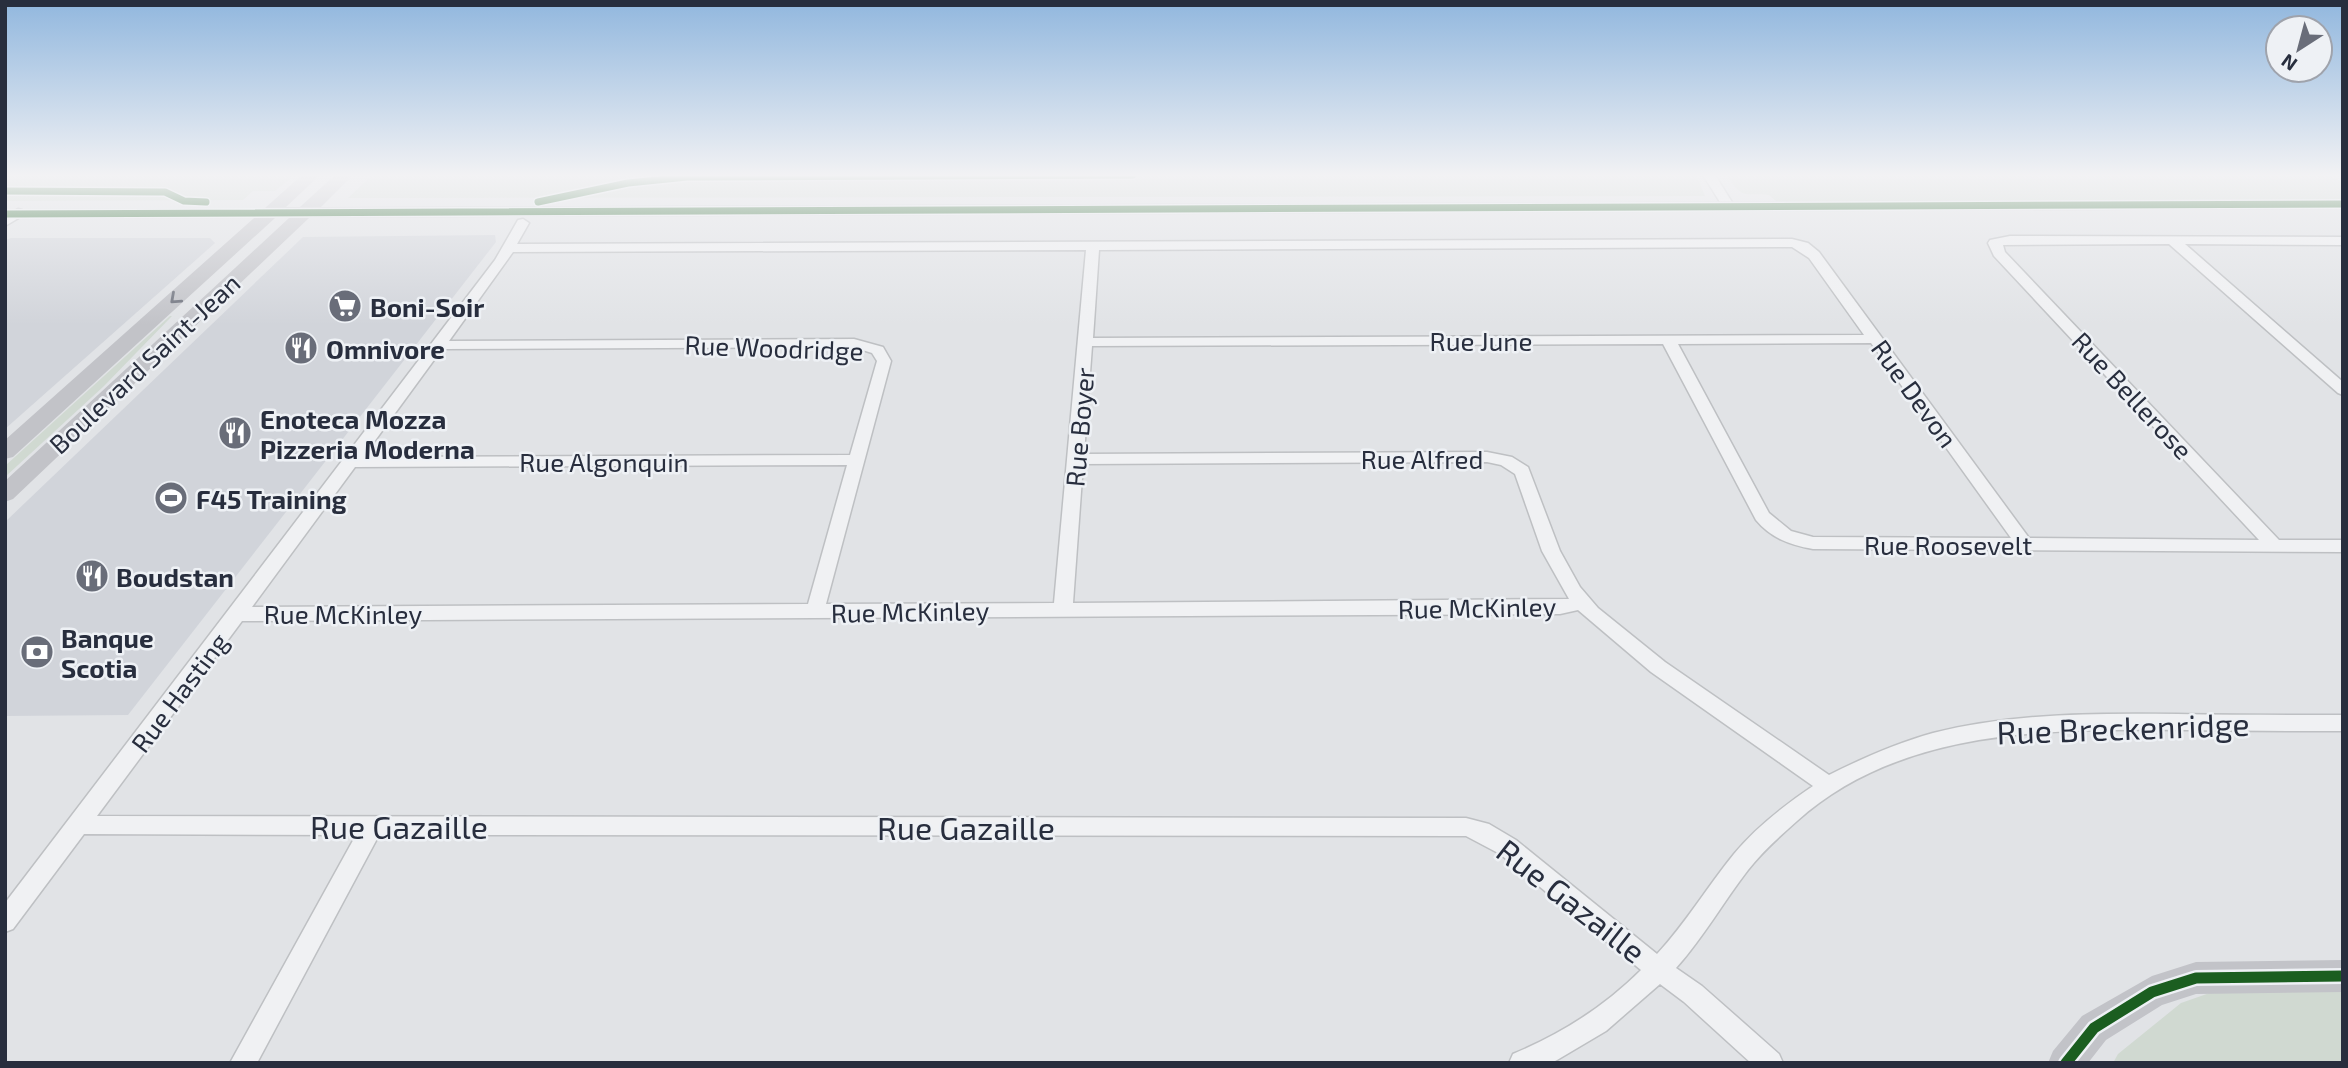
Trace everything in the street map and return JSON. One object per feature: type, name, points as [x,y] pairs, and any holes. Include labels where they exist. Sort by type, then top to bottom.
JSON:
[{"type":"street","name":"Boulevard Saint-Jean","points":[[5,452],[257,225]]},
{"type":"street","name":"Boulevard Saint-Jean","points":[[5,494],[292,225]]},
{"type":"street","points":[[5,228],[437,225]]},
{"type":"street","name":"Rue Hasting","points":[[5,922],[439,345],[510,248],[522,225]]},
{"type":"street","name":"Rue Bellerose","points":[[2172,240],[2010,240],[1995,243],[1999,253],[2274,545]]},
{"type":"street","points":[[2172,240],[2343,241]]},
{"type":"street","points":[[2172,240],[2343,390]]},
{"type":"street","name":"Rue Devon","points":[[1093,245],[1780,242],[1803,246],[1814,255],[2024,544]]},
{"type":"street","points":[[510,248],[1093,245]]},
{"type":"street","name":"Rue Boyer","points":[[1063,609],[1093,245]]},
{"type":"street","name":"Rue Roosevelt","points":[[1668,339],[1762,516],[1783,534],[1813,543],[2343,545]]},
{"type":"street","name":"Rue June","points":[[1086,342],[1876,339]]},
{"type":"street","name":"Rue Woodridge","points":[[439,345],[863,344],[878,351],[884,361],[815,612]]},
{"type":"street","name":"Rue Alfred","points":[[1076,459],[1497,458],[1522,471],[1551,551],[1582,603],[1638,653],[1828,785]]},
{"type":"street","name":"Rue Algonquin","points":[[352,462],[856,460]]},
{"type":"street","name":"Rue McKinley","points":[[238,614],[1546,607],[1582,603]]},
{"type":"street","name":"Rue Breckenridge","points":[[1522,1063],[1544,1054],[1574,1036],[1636,992],[1701,921],[1749,853],[1828,785],[1888,755],[1920,744],[1989,729],[2091,722],[2343,723]]},
{"type":"street","name":"Rue Gazaille","points":[[80,825],[1466,827],[1481,831],[1508,847],[1623,943],[1693,994],[1770,1063]]},
{"type":"street","points":[[243,1063],[373,825]]},
{"type":"street","points":[[2066,1063],[2094,1028],[2152,992],[2185,981],[2255,975],[2343,976]]},
{"type":"shaded area","points":[[495,235],[496,242],[128,715],[5,716],[5,522],[303,237]]},
{"type":"shaded area","points":[[210,238],[215,243],[5,429],[5,240]]},
{"type":"shaded area","points":[[170,316],[104,386],[5,477],[5,466]]},
{"type":"shaded area","points":[[2224,988],[2343,990],[2343,1063],[2113,1063],[2118,1054],[2181,1003]]},
{"type":"cycle path","points":[[2066,1063],[2094,1028],[2152,992],[2196,978],[2343,976]]},
{"type":"place","name":"Boni-Soir","points":[[345,306]]},
{"type":"place","name":"Omnivore","points":[[301,348]]},
{"type":"place","name":"Enoteca Mozza Pizzeria Moderna","points":[[235,433]]},
{"type":"place","name":"F45 Training","points":[[171,498]]},
{"type":"place","name":"Boudstan","points":[[92,576]]},
{"type":"place","name":"Banque Scotia","points":[[37,652]]}]
